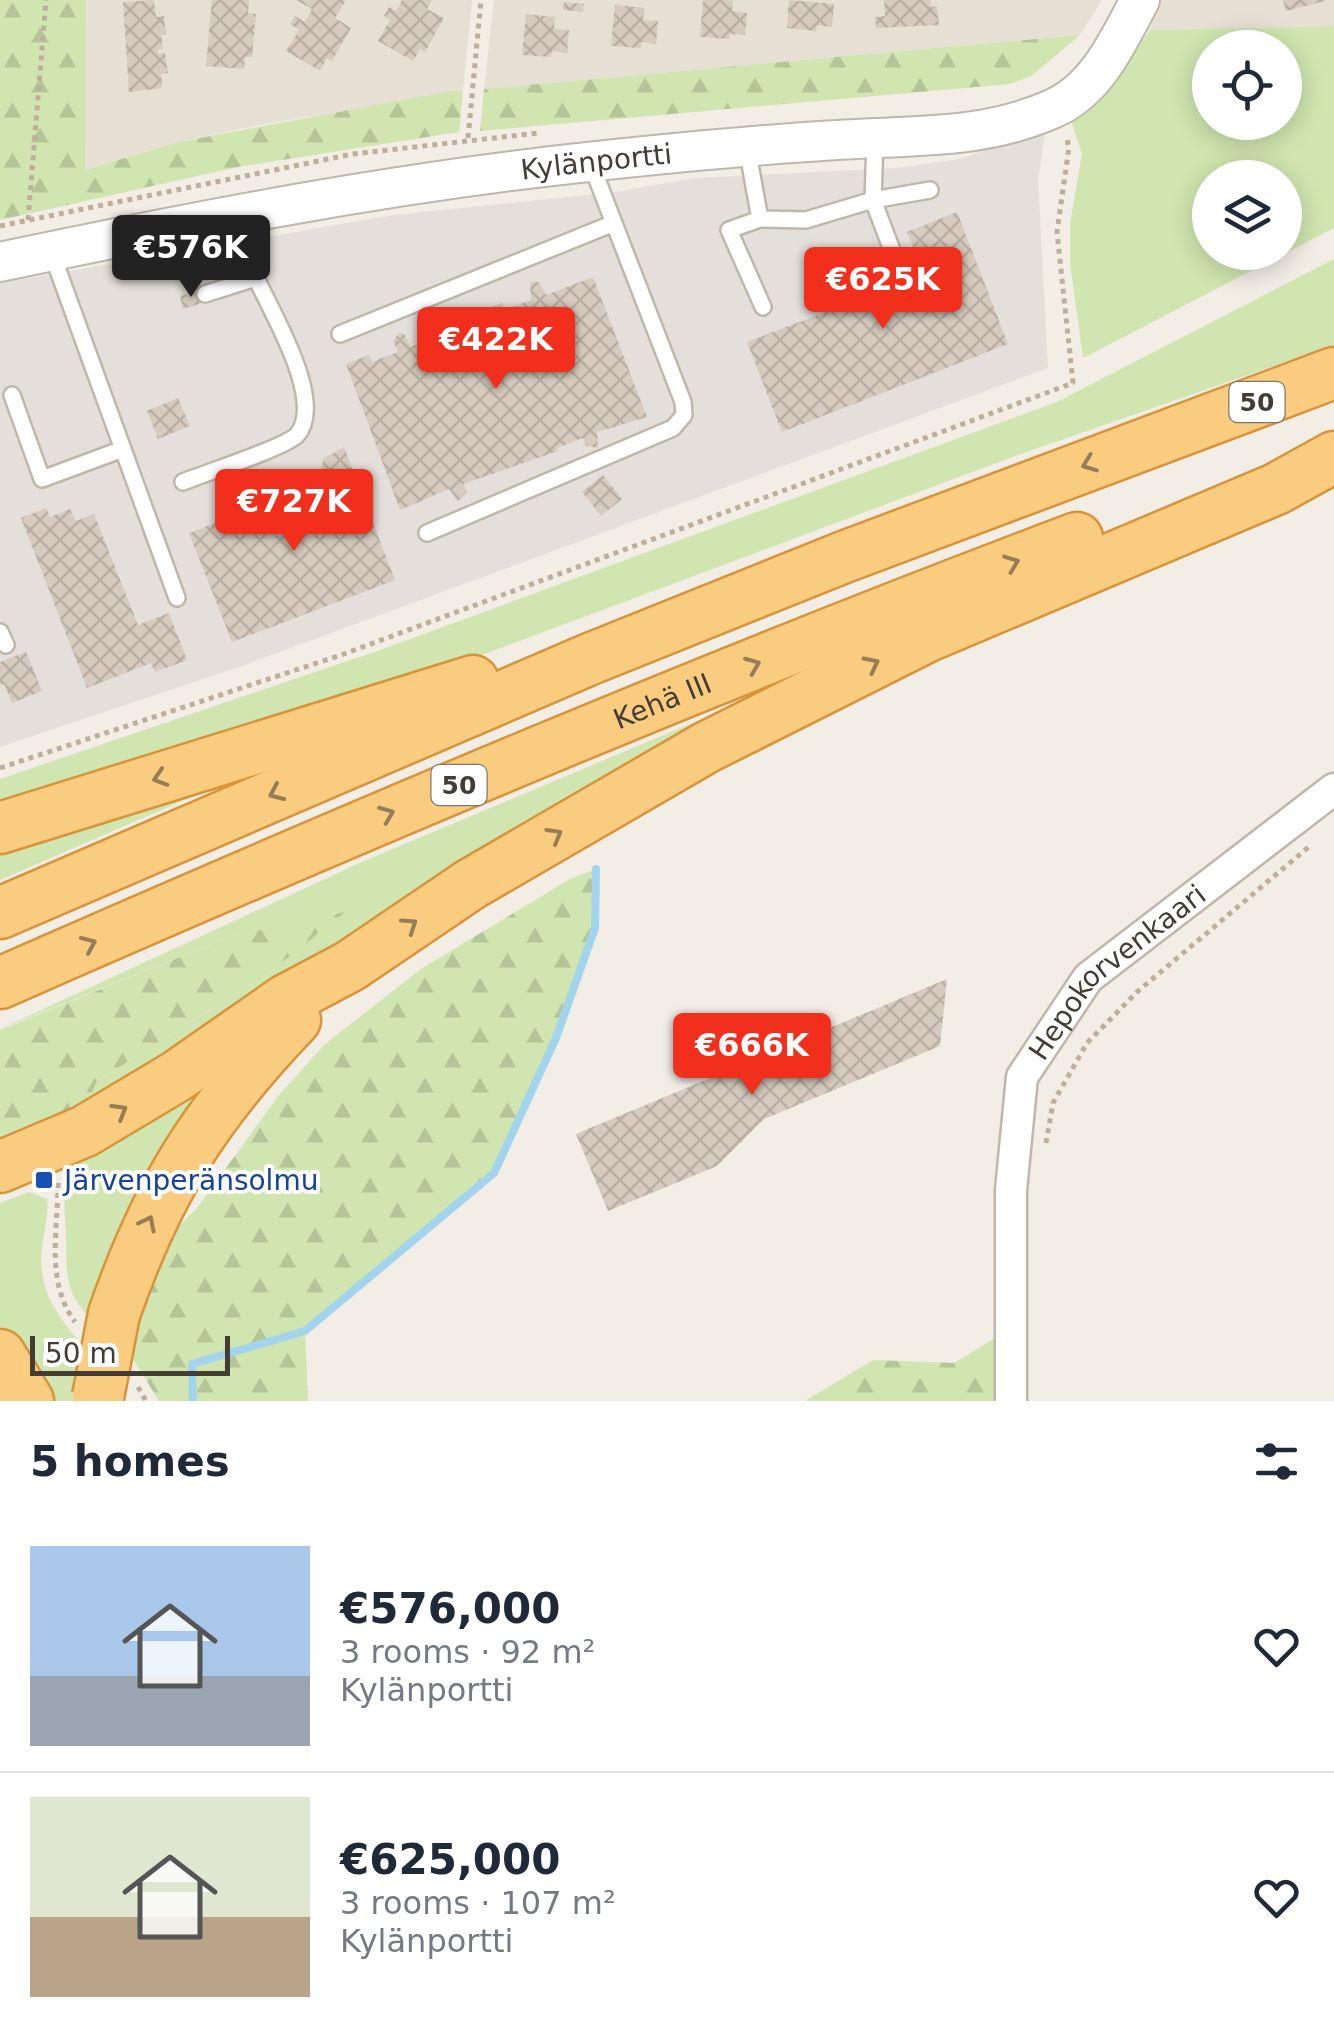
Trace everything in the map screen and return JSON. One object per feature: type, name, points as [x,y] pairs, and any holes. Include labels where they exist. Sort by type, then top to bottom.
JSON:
[{"type":"highway","name":"50","points":[[0,913],[590,658],[844,557],[1334,373]]},
{"type":"highway","name":"Kehä III","points":[[0,983],[330,838],[902,604],[1334,442]]},
{"type":"highway","points":[[22,1174],[178,1076],[286,1000],[350,966],[470,884],[707,747],[928,636],[1276,488],[1334,457]]},
{"type":"highway","points":[[0,828],[448,686],[590,658]]},
{"type":"highway","points":[[119,1395],[98,1323],[186,1151],[233,1085],[350,966]]},
{"type":"highway","points":[[0,1354],[28,1401]]},
{"type":"street","name":"Kylänportti","points":[[0,262],[233,214],[412,183],[590,161],[876,138],[944,138],[1010,126],[1056,108],[1088,85],[1111,56],[1140,0]]},
{"type":"street","name":"Hepokorvenkaari","points":[[1011,1401],[1011,1190],[1022,1077],[1088,978],[1334,789]]},
{"type":"lane","points":[[876,138],[873,200],[895,258]]},
{"type":"lane","points":[[747,148],[760,219]]},
{"type":"lane","points":[[426,533],[673,428],[684,416],[684,402],[590,161]]},
{"type":"lane","points":[[763,307],[729,230],[760,219],[806,220],[873,200],[930,190]]},
{"type":"lane","points":[[183,482],[295,438],[308,418],[303,382],[256,278],[233,214]]},
{"type":"lane","points":[[340,334],[614,223]]},
{"type":"lane","points":[[51,252],[177,598]]},
{"type":"lane","points":[[205,294],[256,278]]},
{"type":"lane","points":[[12,395],[42,479],[123,449]]},
{"type":"path","points":[[28,220],[46,0]]},
{"type":"path","points":[[468,138],[480,0]]},
{"type":"path","points":[[0,768],[341,655],[1073,383],[1056,232],[1069,146]]},
{"type":"path","points":[[1043,1160],[1054,1103],[1087,1043],[1136,992],[1320,838]]},
{"type":"path","points":[[22,1174],[58,1184],[54,1275],[65,1309],[98,1323]]},
{"type":"shaded area","points":[[86,0],[472,0],[463,91],[178,142],[84,170]]},
{"type":"shaded area","points":[[494,0],[1102,0],[1080,35],[484,89]]},
{"type":"shaded area","points":[[1159,0],[1334,0],[1334,26],[1150,30]]},
{"type":"shaded area","points":[[1045,133],[1038,180],[1048,368],[242,666],[0,747],[0,283],[394,215],[616,192],[696,178],[895,168],[954,160]]},
{"type":"green space","points":[[0,0],[86,0],[85,170],[178,142],[451,91],[463,91],[459,132],[238,167],[0,220]]},
{"type":"green space","points":[[1334,26],[1334,228],[1302,245],[1302,160],[1192,160],[1192,270],[1253,270],[1083,358],[1070,263],[1070,224],[1082,154],[1071,120],[1121,73],[1150,30]]},
{"type":"green space","points":[[1080,35],[1031,76],[1010,84],[480,131],[484,89]]},
{"type":"green space","points":[[1334,259],[1334,345],[1018,455],[455,665],[0,810],[0,779],[380,650],[1057,402]]},
{"type":"green space","points":[[816,671],[465,860],[226,1019],[88,1101],[97,1081],[266,975],[342,913],[232,936],[0,1029],[364,861]]},
{"type":"green space","points":[[288,755],[0,880],[0,855]]},
{"type":"green space","points":[[596,869],[595,928],[556,1038],[494,1173],[305,1331],[308,1401],[159,1401],[127,1349],[160,1245],[197,1208],[279,1095],[324,1045],[421,969],[570,879]]},
{"type":"green space","points":[[345,912],[266,975],[97,1081],[88,1101],[0,1140],[0,1030],[232,936]]},
{"type":"green space","points":[[244,1052],[90,1318],[76,1301],[67,1273],[65,1195],[72,1171],[125,1126]]},
{"type":"green space","points":[[29,1192],[47,1199],[41,1261],[50,1300],[83,1345],[72,1401],[50,1401],[16,1343],[0,1326],[0,1203]]},
{"type":"green space","points":[[995,1338],[995,1401],[805,1401],[873,1360],[954,1363]]},
{"type":"building","points":[[154,0],[156,17],[164,16],[166,34],[161,35],[163,49],[158,49],[159,54],[165,53],[168,73],[161,74],[162,88],[129,92],[123,2]]},
{"type":"building","points":[[212,0],[249,0],[248,13],[256,14],[252,57],[245,57],[244,69],[206,66]]},
{"type":"building","points":[[296,0],[346,0],[335,18],[351,28],[332,61],[327,58],[320,71],[286,51],[299,30],[290,24],[295,16],[305,22],[312,9]]},
{"type":"building","points":[[402,0],[432,0],[427,9],[444,18],[425,52],[420,49],[413,61],[378,41],[390,20],[384,16],[389,7],[396,11]]},
{"type":"building","points":[[703,0],[733,0],[732,11],[747,13],[745,35],[730,34],[729,39],[700,37]]},
{"type":"building","points":[[789,0],[834,4],[832,27],[817,25],[816,31],[787,28]]},
{"type":"building","points":[[884,0],[931,0],[931,7],[937,6],[939,25],[876,28],[875,17],[885,16]]},
{"type":"building","points":[[1283,0],[1325,0],[1325,1],[1286,11]]},
{"type":"building","points":[[564,2],[584,4],[583,12],[563,10]]},
{"type":"building","points":[[615,5],[645,8],[643,20],[658,21],[656,44],[641,42],[641,48],[611,46]]},
{"type":"building","points":[[526,14],[555,17],[554,29],[569,30],[567,53],[552,51],[551,57],[522,55]]},
{"type":"building","points":[[957,212],[1008,344],[782,432],[747,342],[836,308],[830,291],[897,265],[904,283],[924,275],[907,232]]},
{"type":"building","points":[[593,277],[647,417],[597,432],[598,448],[586,446],[583,438],[557,448],[558,451],[463,484],[467,492],[458,501],[449,489],[400,510],[346,364],[369,355],[372,362],[398,352],[393,341],[399,333],[404,334],[411,347],[437,336],[435,329],[458,321],[461,327],[483,319],[480,312],[502,303],[505,310],[531,300],[530,282],[539,282],[546,295]]},
{"type":"building","points":[[198,291],[202,303],[183,309],[180,296]]},
{"type":"building","points":[[178,398],[190,426],[158,439],[147,411]]},
{"type":"building","points":[[344,447],[395,580],[232,642],[189,533],[326,481],[321,468],[324,458]]},
{"type":"building","points":[[603,475],[622,499],[601,516],[582,492]]},
{"type":"building","points":[[46,508],[50,517],[70,509],[76,521],[94,514],[138,625],[169,613],[187,660],[155,672],[151,663],[87,688],[21,518]]},
{"type":"building","points":[[26,652],[42,691],[12,703],[4,684],[0,685],[0,662]]},
{"type":"building","points":[[947,979],[940,1046],[764,1119],[717,1166],[608,1211],[576,1134]]},
{"type":"waterway","points":[[193,1401],[192,1364],[305,1331],[494,1173],[556,1038],[595,928],[596,869]]},
{"type":"place","name":"Järvenperänsolmu","points":[[44,1180]]}]
